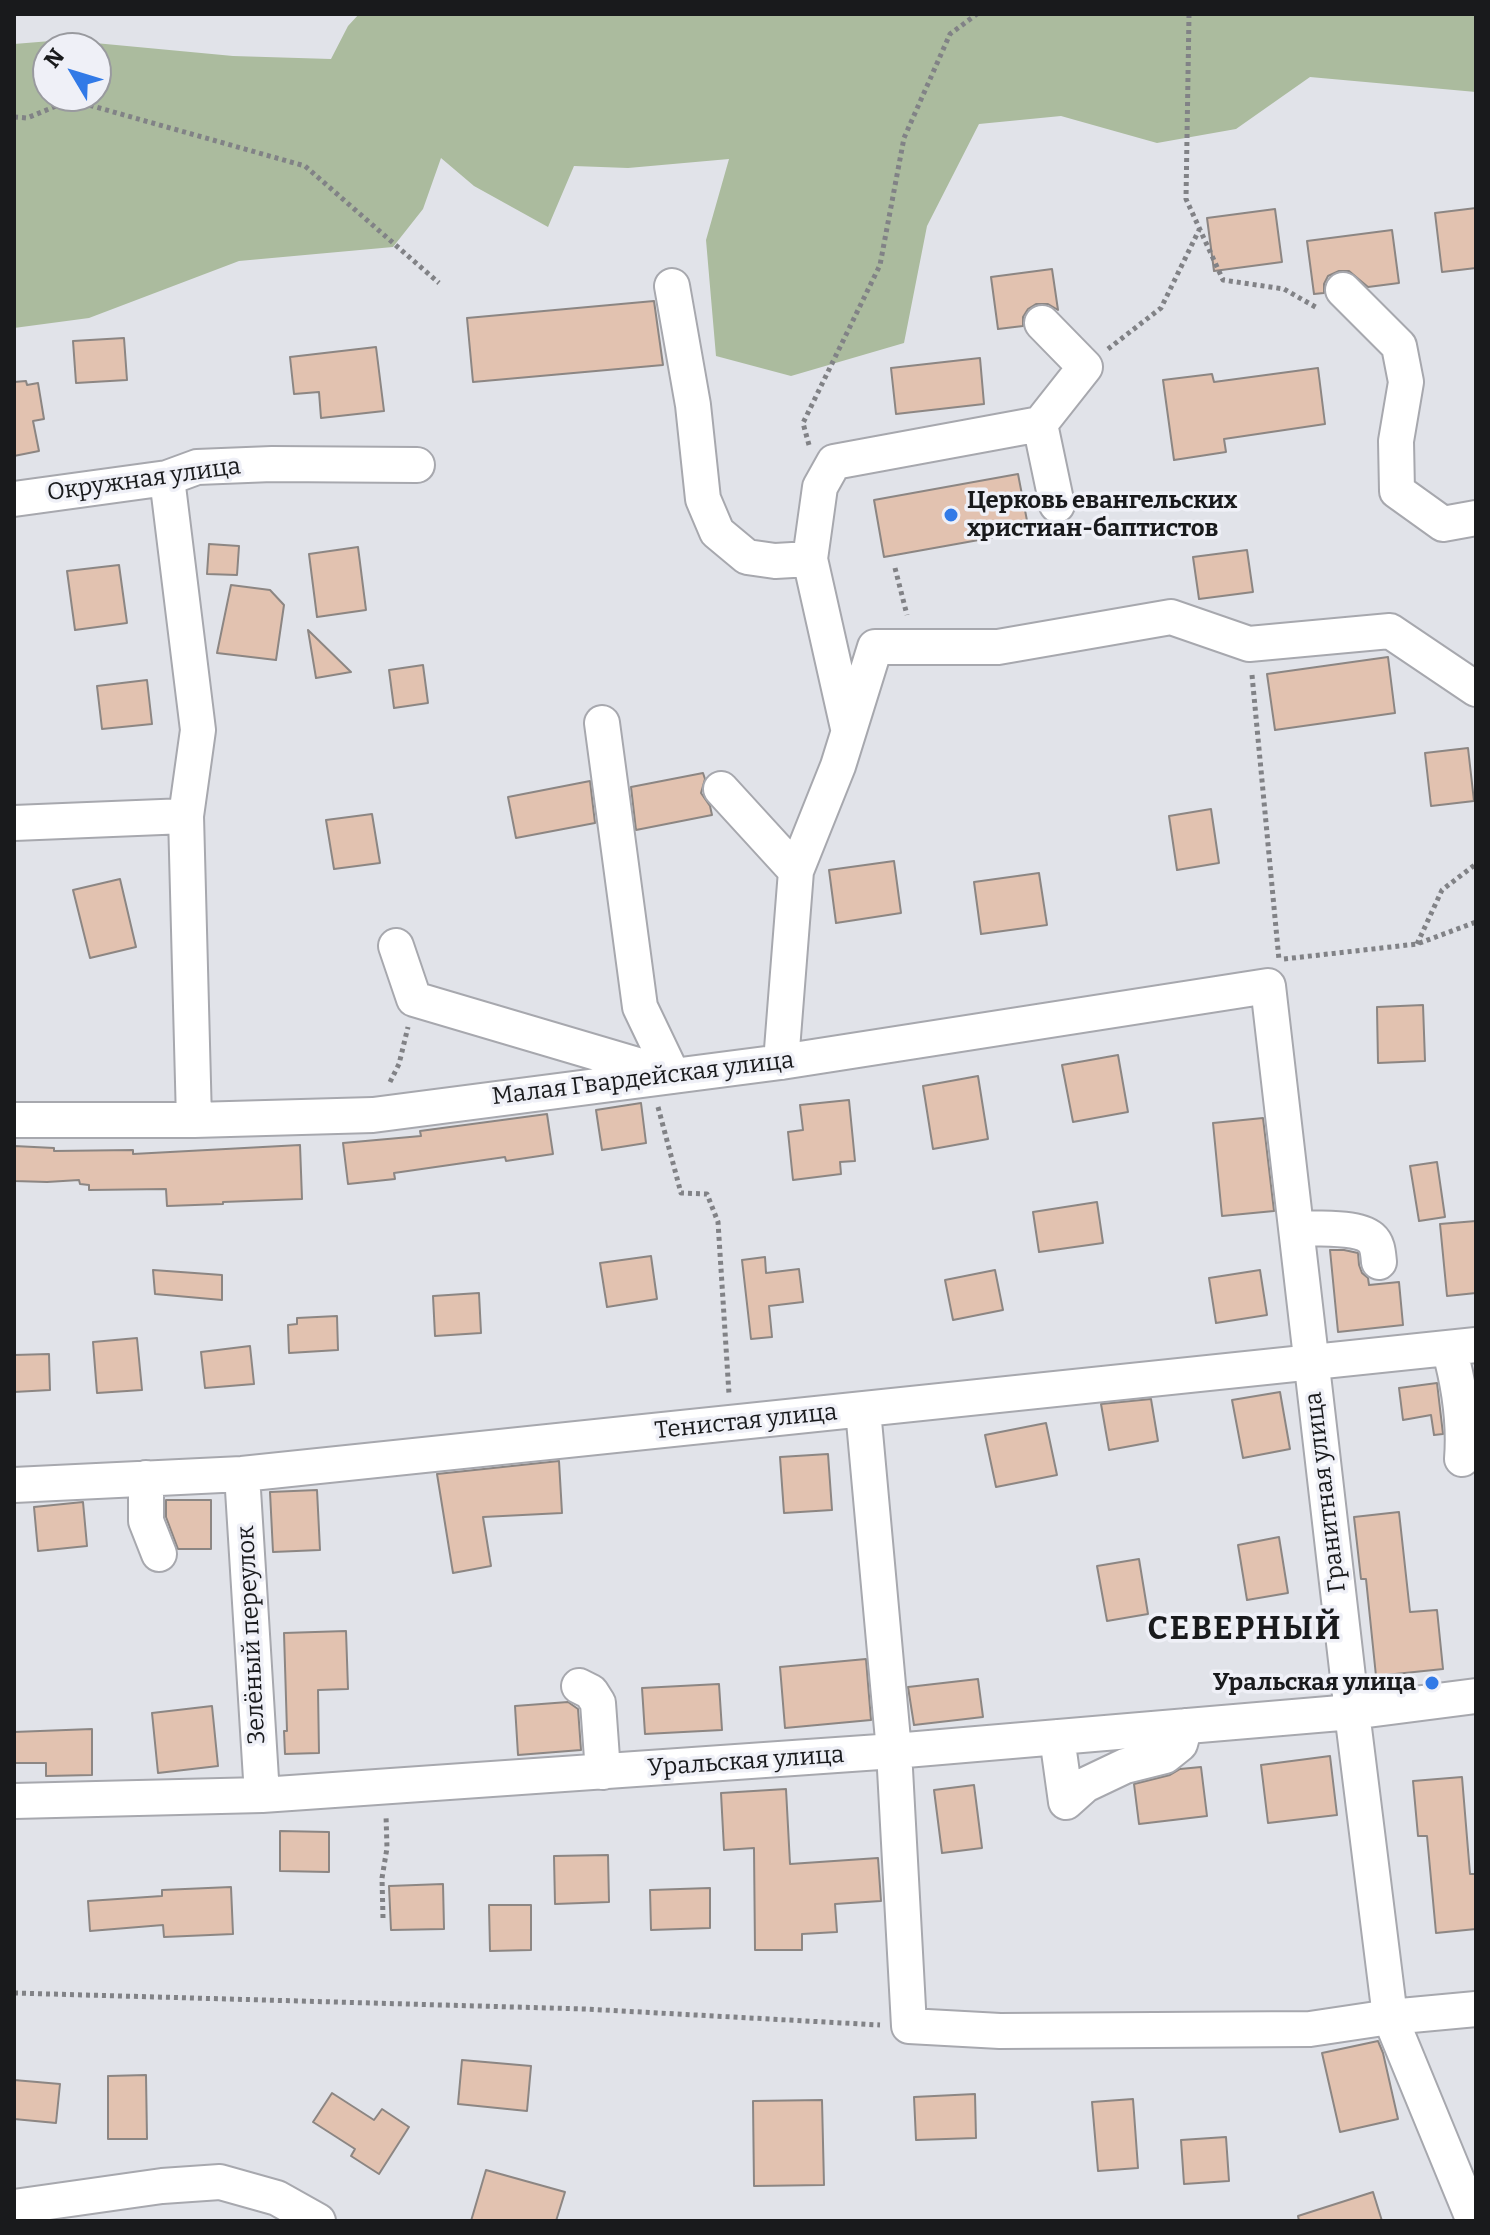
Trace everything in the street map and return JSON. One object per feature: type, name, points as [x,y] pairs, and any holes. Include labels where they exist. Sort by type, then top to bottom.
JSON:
[{"type":"street","points":[[672,286],[693,405],[703,499],[717,532],[747,557],[775,561],[810,559]]},
{"type":"street","points":[[1334,301],[1399,346],[1406,382],[1396,441],[1397,491],[1443,524],[1476,518]]},
{"type":"street","points":[[848,728],[810,559],[820,487],[834,462],[1040,424],[1085,367],[1042,323]]},
{"type":"street","points":[[1040,424],[1057,505]]},
{"type":"street","name":"Окружная улица","points":[[14,499],[167,478],[197,467],[417,465]]},
{"type":"street","points":[[167,478],[198,730],[186,816],[194,1120]]},
{"type":"street","points":[[781,1062],[796,871],[838,766],[875,647],[998,647],[1171,617],[1249,644],[1390,631],[1465,681]]},
{"type":"street","points":[[602,723],[640,1007],[662,1077]]},
{"type":"street","points":[[721,789],[796,871]]},
{"type":"street","points":[[14,823],[186,816]]},
{"type":"street","points":[[396,946],[414,999],[662,1077]]},
{"type":"street","name":"Малая Гвардейская улица","points":[[14,1120],[194,1120],[373,1115],[781,1062],[1274,973]]},
{"type":"street","name":"Гранитная улица","points":[[1274,973],[1296,1228],[1390,2017],[1474,2221]]},
{"type":"street","points":[[1296,1228],[1358,1231],[1371,1237],[1377,1246],[1379,1262]]},
{"type":"street","points":[[1462,1459],[1464,1431],[1457,1375],[1463,1346]]},
{"type":"street","name":"Тенистая улица","points":[[14,1485],[242,1474],[1463,1346]]},
{"type":"street","points":[[863,1410],[894,1751],[909,2026],[1000,2031],[1310,2029],[1476,2009]]},
{"type":"street","name":"Зелёный переулок","points":[[242,1474],[262,1795]]},
{"type":"street","points":[[146,1478],[146,1521],[159,1554]]},
{"type":"street","points":[[579,1686],[591,1692],[598,1703],[603,1772]]},
{"type":"street","name":"Уральская улица","points":[[14,1801],[262,1795],[603,1772],[1352,1712],[1476,1696]]},
{"type":"street","points":[[1057,1737],[1066,1802],[1085,1785],[1125,1766],[1165,1756],[1180,1744],[1185,1726]]},
{"type":"street","points":[[14,2207],[70,2210],[162,2186],[220,2182],[277,2198],[317,2221]]},
{"type":"path","points":[[820,487],[803,423],[880,265],[904,138],[950,34],[977,14]]},
{"type":"path","points":[[1189,14],[1186,199],[1223,280],[1284,289],[1334,301]]},
{"type":"path","points":[[14,117],[27,118],[71,100],[305,166],[439,283]]},
{"type":"path","points":[[1085,367],[1161,308],[1199,229]]},
{"type":"path","points":[[895,568],[915,647]]},
{"type":"path","points":[[1249,644],[1274,973],[1417,944],[1476,922]]},
{"type":"path","points":[[1417,944],[1442,890],[1476,864]]},
{"type":"path","points":[[373,1115],[399,1064],[414,999]]},
{"type":"path","points":[[662,1077],[681,1193],[707,1194],[718,1222],[730,1424]]},
{"type":"path","points":[[383,1918],[382,1878],[387,1848],[385,1787]]},
{"type":"path","points":[[14,1993],[585,2009],[909,2026]]},
{"type":"green space","points":[[359,14],[1476,14],[1476,92],[1310,77],[1236,129],[1157,143],[1061,116],[979,124],[927,226],[904,343],[791,376],[716,356],[706,240],[729,159],[628,168],[574,166],[548,227],[474,186],[441,158],[423,209],[393,247],[239,261],[89,318],[14,328],[14,44],[32,43],[32,112],[112,112],[112,45],[233,56],[331,59],[348,26]]},
{"type":"building","points":[[1476,208],[1476,268],[1442,272],[1435,213]]},
{"type":"building","points":[[1275,209],[1282,262],[1214,271],[1207,218]]},
{"type":"building","points":[[1392,230],[1399,283],[1368,287],[1349,271],[1339,271],[1328,276],[1324,293],[1314,294],[1307,241]]},
{"type":"building","points":[[1052,269],[1058,310],[1048,304],[1036,304],[1023,317],[1023,326],[998,329],[991,277]]},
{"type":"building","points":[[654,301],[663,365],[473,382],[467,318]]},
{"type":"building","points":[[124,338],[127,380],[76,383],[73,341]]},
{"type":"building","points":[[376,347],[384,411],[321,418],[319,392],[294,394],[290,357]]},
{"type":"building","points":[[980,358],[984,404],[896,414],[891,368]]},
{"type":"building","points":[[1318,368],[1325,424],[1224,439],[1226,452],[1174,460],[1163,380],[1212,374],[1214,382]]},
{"type":"building","points":[[26,381],[27,385],[38,383],[44,419],[33,421],[39,451],[14,456],[14,382]]},
{"type":"building","name":"Церковь евангельских христиан-баптистов","points":[[1018,474],[1029,531],[884,557],[874,500]]},
{"type":"building","points":[[209,544],[239,546],[237,575],[207,574]]},
{"type":"building","points":[[358,547],[366,610],[317,617],[309,554]]},
{"type":"building","points":[[1247,550],[1253,592],[1199,599],[1193,557]]},
{"type":"building","points":[[119,565],[127,623],[75,630],[67,571]]},
{"type":"building","points":[[231,585],[270,590],[284,605],[276,660],[217,653]]},
{"type":"building","points":[[308,630],[351,672],[316,678]]},
{"type":"building","points":[[1388,657],[1395,713],[1275,730],[1267,674]]},
{"type":"building","points":[[423,665],[428,703],[394,708],[389,670]]},
{"type":"building","points":[[147,680],[152,724],[102,729],[97,686]]},
{"type":"building","points":[[1468,748],[1474,801],[1431,806],[1425,753]]},
{"type":"building","points":[[703,773],[705,779],[701,793],[712,815],[636,830],[631,787]]},
{"type":"building","points":[[590,781],[595,823],[516,838],[508,797]]},
{"type":"building","points":[[1211,809],[1219,863],[1177,870],[1169,816]]},
{"type":"building","points":[[372,814],[380,863],[334,869],[326,820]]},
{"type":"building","points":[[894,861],[901,913],[836,923],[829,870]]},
{"type":"building","points":[[1039,873],[1047,925],[981,934],[974,882]]},
{"type":"building","points":[[120,879],[136,947],[90,958],[73,890]]},
{"type":"building","points":[[1423,1005],[1425,1061],[1378,1063],[1377,1007]]},
{"type":"building","points":[[1118,1055],[1128,1112],[1073,1122],[1062,1065]]},
{"type":"building","points":[[978,1076],[988,1139],[933,1149],[923,1086]]},
{"type":"building","points":[[849,1100],[855,1161],[840,1162],[841,1174],[793,1180],[788,1132],[803,1130],[800,1105]]},
{"type":"building","points":[[641,1103],[646,1143],[602,1150],[596,1110]]},
{"type":"building","points":[[547,1114],[553,1154],[506,1161],[505,1157],[394,1173],[395,1179],[348,1184],[343,1143],[421,1136],[420,1131]]},
{"type":"building","points":[[1263,1118],[1274,1211],[1222,1216],[1213,1123]]},
{"type":"building","points":[[300,1145],[302,1199],[167,1206],[166,1189],[89,1190],[89,1185],[80,1184],[79,1180],[14,1181],[14,1146],[54,1148],[54,1151],[133,1150],[133,1154]]},
{"type":"building","points":[[1437,1162],[1445,1217],[1419,1221],[1410,1166]]},
{"type":"building","points":[[1097,1202],[1103,1243],[1039,1252],[1033,1212]]},
{"type":"building","points":[[1476,1221],[1476,1293],[1447,1296],[1440,1224]]},
{"type":"building","points":[[1330,1250],[1358,1253],[1359,1265],[1369,1285],[1399,1282],[1403,1325],[1338,1332]]},
{"type":"building","points":[[651,1256],[657,1299],[607,1307],[600,1263]]},
{"type":"building","points":[[765,1257],[766,1273],[799,1269],[803,1302],[769,1306],[772,1337],[751,1339],[742,1260]]},
{"type":"building","points":[[153,1270],[222,1275],[222,1300],[155,1294]]},
{"type":"building","points":[[995,1270],[1003,1310],[953,1320],[945,1280]]},
{"type":"building","points":[[1260,1270],[1267,1315],[1216,1323],[1209,1278]]},
{"type":"building","points":[[479,1293],[481,1333],[435,1336],[433,1296]]},
{"type":"building","points":[[337,1316],[338,1350],[289,1353],[288,1325],[297,1324],[297,1318]]},
{"type":"building","points":[[137,1338],[142,1390],[97,1393],[93,1342]]},
{"type":"building","points":[[250,1346],[254,1384],[205,1388],[201,1352]]},
{"type":"building","points":[[49,1354],[50,1390],[14,1392],[14,1355]]},
{"type":"building","points":[[1437,1383],[1443,1434],[1434,1435],[1431,1415],[1403,1420],[1399,1388]]},
{"type":"building","points":[[1280,1392],[1290,1449],[1243,1458],[1232,1400]]},
{"type":"building","points":[[1151,1399],[1158,1441],[1109,1450],[1101,1404]]},
{"type":"building","points":[[1046,1423],[1057,1475],[996,1487],[985,1435]]},
{"type":"building","points":[[828,1454],[832,1510],[784,1513],[780,1457]]},
{"type":"building","points":[[559,1461],[562,1513],[483,1517],[491,1566],[453,1573],[437,1474]]},
{"type":"building","points":[[317,1490],[320,1550],[273,1552],[270,1492]]},
{"type":"building","points":[[166,1500],[211,1500],[211,1549],[178,1549],[166,1517]]},
{"type":"building","points":[[83,1502],[87,1546],[38,1551],[34,1507]]},
{"type":"building","points":[[1399,1512],[1410,1612],[1437,1610],[1443,1669],[1376,1676],[1366,1579],[1361,1579],[1354,1517]]},
{"type":"building","points":[[1279,1537],[1288,1593],[1247,1600],[1238,1545]]},
{"type":"building","points":[[1139,1559],[1148,1614],[1107,1621],[1097,1566]]},
{"type":"building","points":[[346,1631],[348,1689],[318,1690],[319,1753],[285,1754],[284,1633]]},
{"type":"building","points":[[866,1659],[871,1720],[785,1728],[780,1667]]},
{"type":"building","points":[[978,1679],[983,1717],[914,1725],[908,1687]]},
{"type":"building","points":[[719,1684],[722,1730],[645,1734],[642,1688]]},
{"type":"building","points":[[568,1702],[578,1709],[581,1750],[518,1755],[515,1706]]},
{"type":"building","points":[[212,1706],[218,1766],[158,1773],[152,1713]]},
{"type":"building","points":[[92,1729],[92,1775],[46,1776],[46,1763],[14,1763],[14,1732]]},
{"type":"building","points":[[1330,1756],[1337,1815],[1268,1823],[1261,1765]]},
{"type":"building","points":[[1201,1767],[1207,1816],[1139,1824],[1134,1784],[1170,1775],[1180,1769]]},
{"type":"building","points":[[1462,1777],[1470,1874],[1476,1874],[1476,1929],[1436,1933],[1427,1836],[1418,1836],[1413,1781]]},
{"type":"building","points":[[974,1785],[982,1848],[942,1853],[934,1790]]},
{"type":"building","points":[[786,1789],[790,1864],[878,1858],[881,1901],[835,1904],[837,1932],[802,1934],[802,1950],[755,1950],[754,1848],[724,1850],[721,1793]]},
{"type":"building","points":[[280,1831],[329,1832],[329,1872],[280,1871]]},
{"type":"building","points":[[608,1855],[609,1902],[555,1904],[554,1856]]},
{"type":"building","points":[[443,1884],[444,1929],[391,1930],[389,1886]]},
{"type":"building","points":[[231,1887],[233,1934],[164,1937],[163,1925],[90,1931],[88,1901],[162,1896],[162,1890]]},
{"type":"building","points":[[710,1888],[710,1928],[651,1930],[650,1890]]},
{"type":"building","points":[[489,1905],[531,1905],[531,1950],[490,1951]]},
{"type":"building","points":[[1378,2041],[1398,2119],[1340,2132],[1322,2053]]},
{"type":"building","points":[[462,2060],[531,2066],[527,2111],[458,2104]]},
{"type":"building","points":[[146,2075],[147,2139],[108,2139],[108,2076]]},
{"type":"building","points":[[14,2080],[60,2084],[56,2123],[14,2119]]},
{"type":"building","points":[[332,2093],[374,2120],[382,2109],[409,2127],[379,2174],[351,2156],[355,2149],[313,2122]]},
{"type":"building","points":[[975,2094],[976,2138],[916,2140],[914,2097]]},
{"type":"building","points":[[1133,2099],[1138,2168],[1098,2171],[1092,2102]]},
{"type":"building","points":[[822,2100],[824,2185],[754,2186],[753,2101]]},
{"type":"building","points":[[1226,2137],[1229,2181],[1184,2184],[1181,2140]]},
{"type":"building","points":[[486,2170],[565,2192],[556,2221],[471,2221]]},
{"type":"building","points":[[1373,2192],[1382,2221],[1299,2221],[1298,2216]]},
{"type":"place","name":"Церковь евангельских христиан-баптистов","points":[[951,515]]},
{"type":"place","name":"Уральская улица","points":[[1432,1683]]},
{"type":"district","name":"СЕВЕРНЫЙ","points":[[1245,1630]]}]
